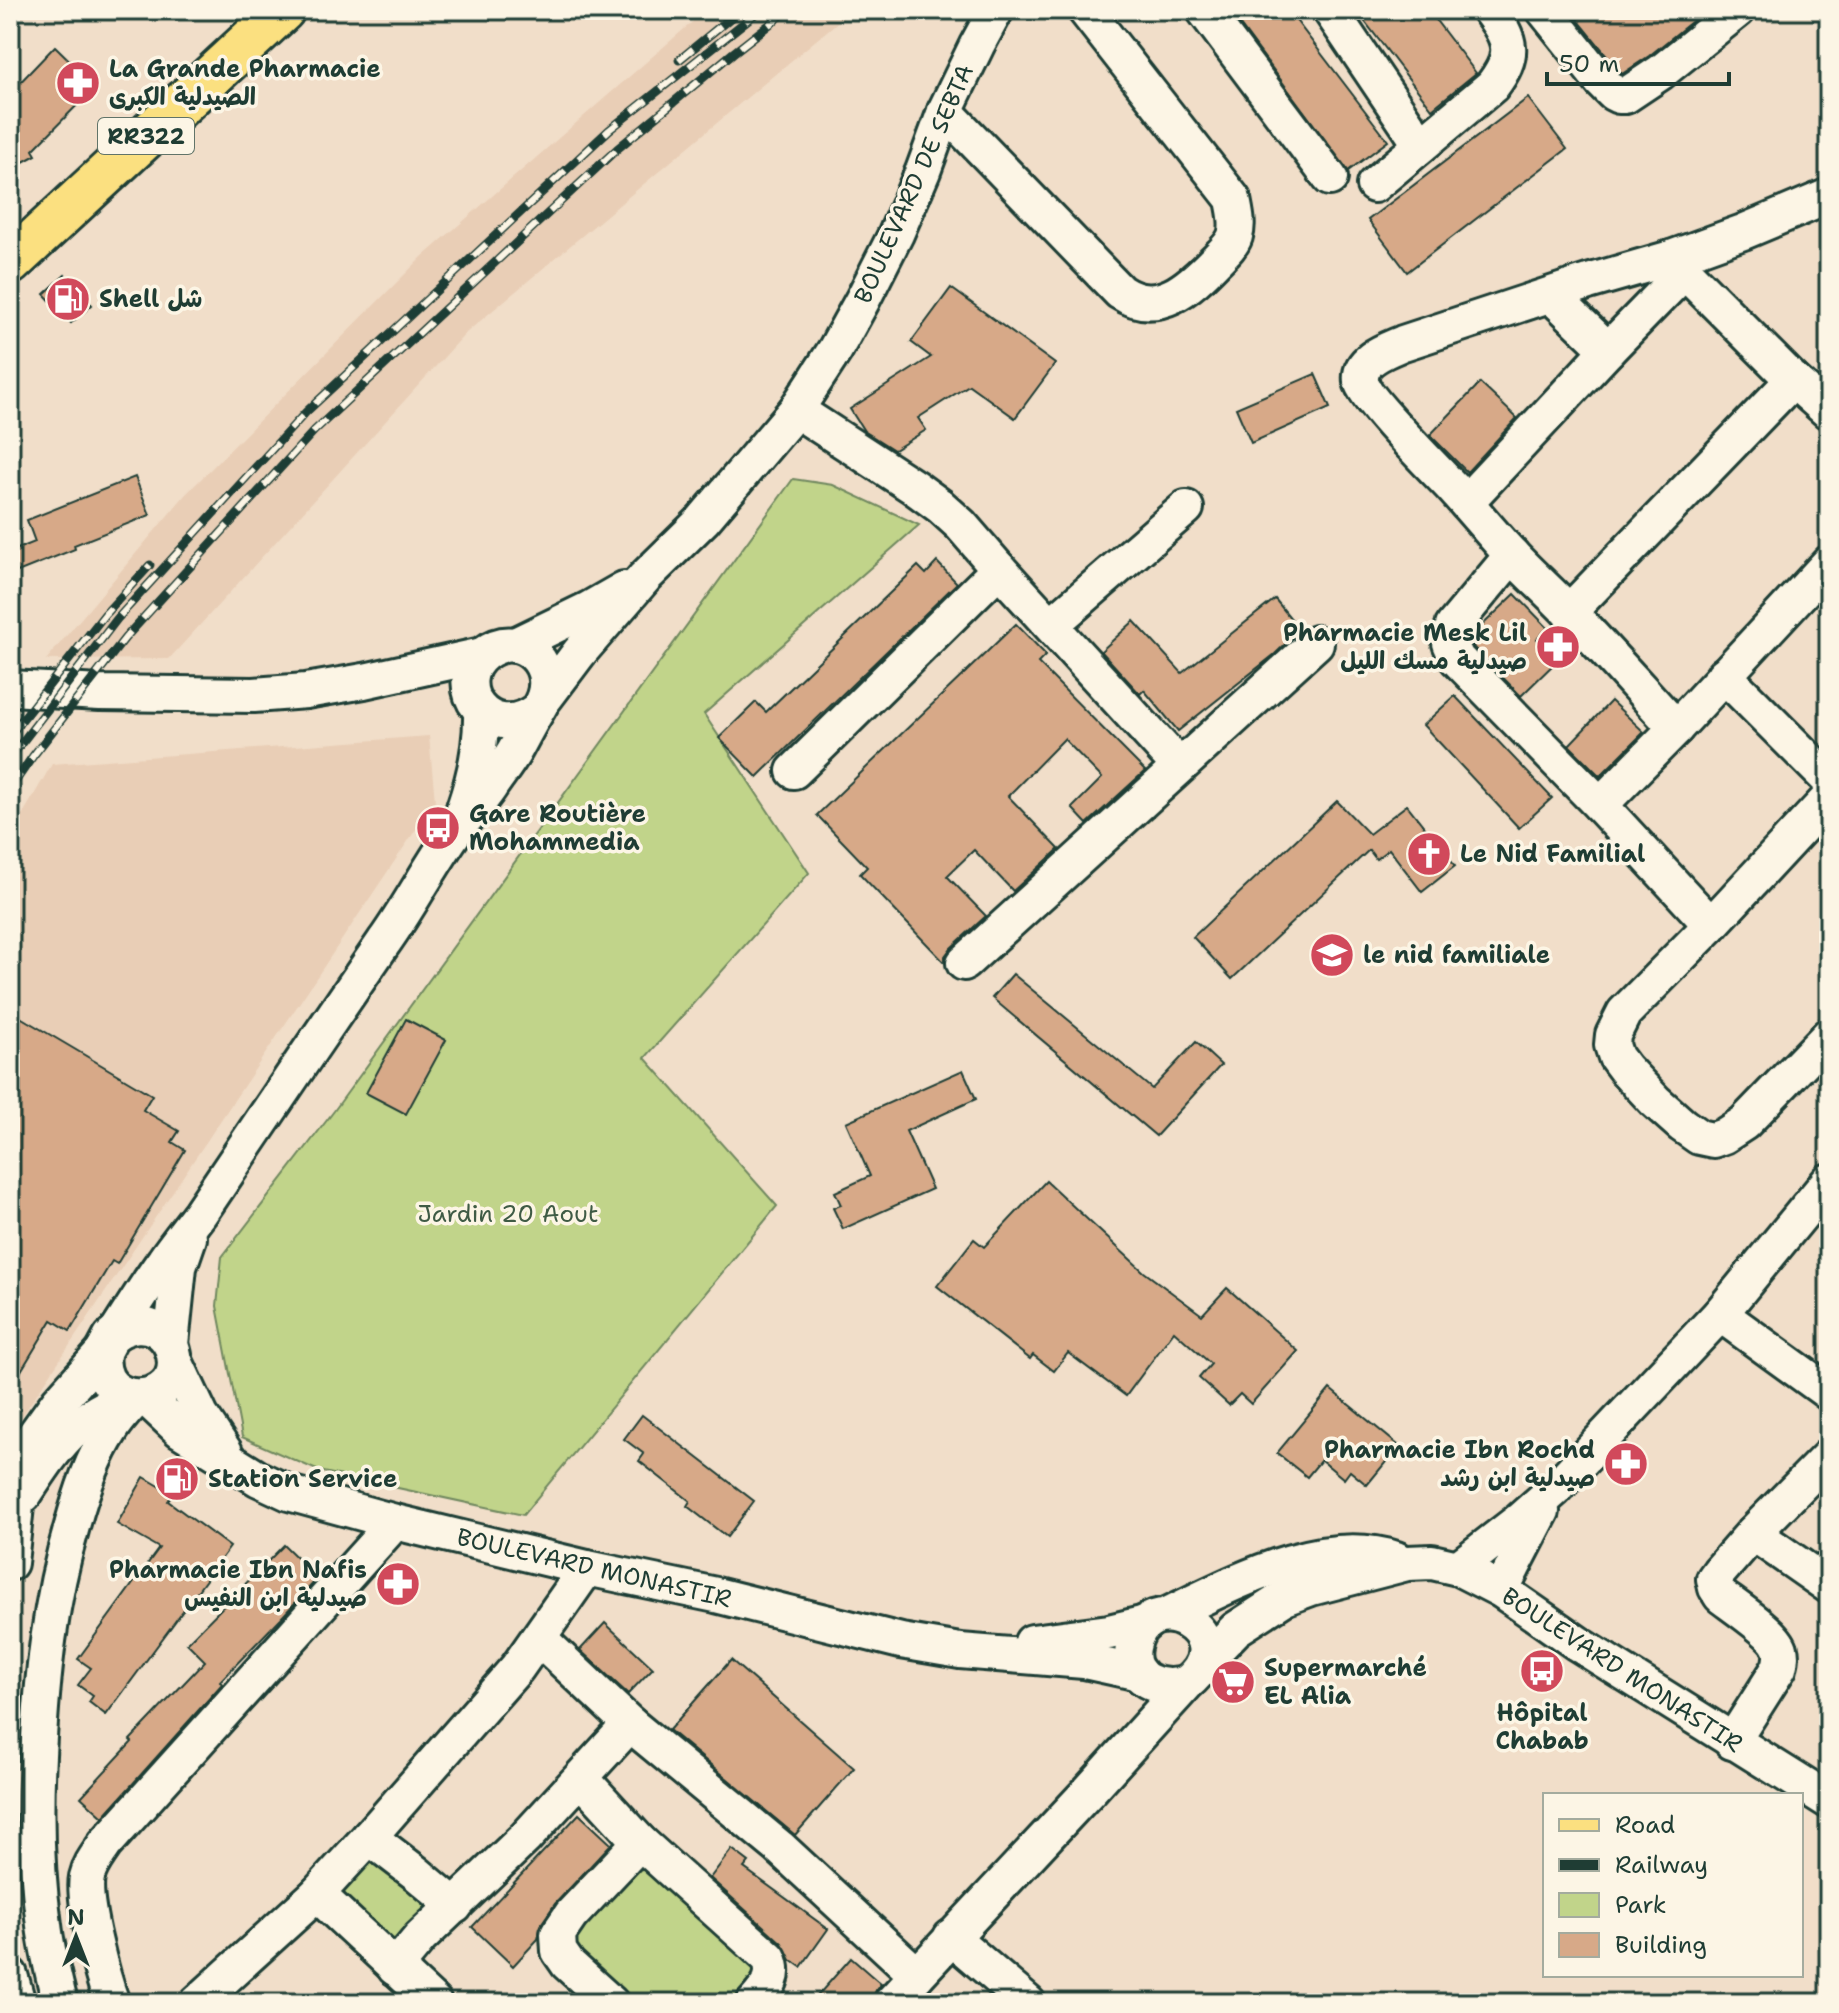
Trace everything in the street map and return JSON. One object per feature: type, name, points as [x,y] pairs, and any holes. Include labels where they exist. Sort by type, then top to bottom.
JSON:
[{"type":"main road","name":"RR322","points":[[10,263],[283,10]]},
{"type":"street","name":"BOULEVARD DE SEBTA","points":[[456,830],[488,791],[541,704],[579,653],[645,577],[703,520],[796,410],[835,350],[890,247],[945,111],[996,10]]},
{"type":"street","points":[[945,111],[1120,292],[1142,302],[1159,300],[1193,284],[1235,239],[1237,227],[1233,199],[1085,10]]},
{"type":"street","points":[[1204,10],[1330,178]]},
{"type":"street","points":[[1330,10],[1421,145]]},
{"type":"street","points":[[1374,185],[1492,86],[1504,71],[1509,44],[1503,28],[1489,10]]},
{"type":"street","points":[[1544,10],[1601,81],[1619,96],[1625,96],[1661,72],[1738,10]]},
{"type":"street","points":[[1676,728],[1400,431],[1364,389],[1361,370],[1367,362],[1403,343],[1588,282],[1678,265],[1743,232],[1829,196]]},
{"type":"street","points":[[1466,502],[1608,350],[1678,265]]},
{"type":"street","points":[[1678,265],[1829,412]]},
{"type":"street","points":[[1551,295],[1608,350]]},
{"type":"street","points":[[1569,612],[1793,380]]},
{"type":"street","points":[[796,410],[882,465],[940,506],[961,525],[1179,766]]},
{"type":"street","points":[[1051,625],[1186,508]]},
{"type":"street","points":[[1512,555],[1453,626],[1450,643],[1457,659],[1600,805],[1711,925]]},
{"type":"street","points":[[1600,805],[1829,563]]},
{"type":"street","points":[[794,771],[999,569]]},
{"type":"street","name":"BOULEVARD DE SEBTA","points":[[515,645],[645,577]]},
{"type":"street","points":[[964,963],[1316,643]]},
{"type":"street","points":[[10,688],[100,693],[254,695],[306,691],[482,655],[503,645],[515,645],[531,652],[542,664],[547,681],[541,704],[528,717],[503,722],[491,718],[477,705],[449,691],[364,681]]},
{"type":"street","points":[[138,1397],[122,1394],[108,1380],[102,1362],[110,1342],[388,937],[456,830],[474,778],[482,731],[470,688],[470,676],[482,655]]},
{"type":"street","points":[[1724,675],[1829,780]]},
{"type":"street","points":[[1829,798],[1624,1013],[1613,1035],[1612,1045],[1616,1057],[1655,1101],[1699,1137],[1713,1140],[1744,1123],[1829,1035]]},
{"type":"street","points":[[1458,1568],[1554,1490],[1720,1314],[1829,1181]]},
{"type":"street","points":[[13,1510],[62,1440],[85,1419],[113,1402],[157,1392],[167,1384],[173,1374],[179,1267],[197,1216]]},
{"type":"street","points":[[1720,1314],[1829,1393]]},
{"type":"street","points":[[10,1563],[13,1510],[21,1467],[18,1459],[59,1401],[126,1327],[146,1325],[165,1335],[173,1352]]},
{"type":"street","name":"BOULEVARD MONASTIR","points":[[173,1352],[201,1416],[235,1465]]},
{"type":"street","points":[[60,2003],[43,1924],[36,1796],[40,1716],[50,1623],[63,1557],[80,1496],[111,1429],[138,1397]]},
{"type":"street","name":"BOULEVARD MONASTIR","points":[[138,1397],[180,1430],[235,1465],[289,1493],[395,1522],[716,1595],[901,1641],[960,1651],[1084,1661],[1143,1677]]},
{"type":"street","points":[[1732,1742],[1782,1659],[1774,1637],[1721,1596],[1714,1579],[1753,1533],[1829,1456]]},
{"type":"street","points":[[1501,1590],[1554,1490]]},
{"type":"street","points":[[112,2003],[102,1971],[87,1896],[86,1880],[92,1863],[105,1844],[395,1522]]},
{"type":"street","points":[[1753,1533],[1829,1586]]},
{"type":"street","name":"BOULEVARD MONASTIR","points":[[960,1651],[1088,1635],[1158,1618],[1281,1565],[1317,1556],[1380,1554],[1407,1563]]},
{"type":"street","name":"BOULEVARD MONASTIR","points":[[907,1993],[951,1937],[1236,1629],[1284,1598],[1407,1563],[1432,1562],[1458,1568],[1501,1590],[1577,1643],[1829,1801]]},
{"type":"street","points":[[197,2003],[317,1894],[369,1837],[509,1679],[587,1568]]},
{"type":"street","points":[[1158,1618],[1182,1618],[1193,1624],[1205,1648],[1195,1672],[1173,1688],[1158,1687],[1143,1677],[1134,1663],[1132,1652],[1135,1636],[1158,1618]]},
{"type":"street","points":[[540,1639],[630,1724],[779,1847],[907,1993]]},
{"type":"street","points":[[1120,1757],[1143,1677]]},
{"type":"street","points":[[395,1968],[420,1938],[525,1838],[630,1724]]},
{"type":"street","points":[[581,1778],[640,1842],[769,1958],[773,1977],[754,2003]]},
{"type":"street","points":[[369,1837],[455,1906]]},
{"type":"street","points":[[611,2003],[568,1964],[559,1951],[558,1934],[571,1915],[640,1842]]},
{"type":"street","points":[[317,1894],[423,1999]]},
{"type":"street","points":[[951,1937],[1028,2003]]},
{"type":"street","points":[[10,1975],[18,2003]]},
{"type":"shaded area","points":[[706,10],[852,10],[467,332],[169,659],[46,660],[185,495],[422,257]]},
{"type":"shaded area","points":[[429,736],[435,801],[10,1434],[10,836],[52,764]]},
{"type":"green space","name":"Jardin 20 Aout","points":[[793,479],[833,485],[919,525],[704,714],[809,873],[645,1058],[777,1206],[523,1515],[319,1471],[242,1437],[217,1306],[222,1257],[334,1111]]},
{"type":"green space","points":[[370,1837],[447,1911],[399,1977],[314,1899]]},
{"type":"green space","points":[[646,1855],[787,1980],[766,2003],[596,2003],[552,1965]]},
{"type":"building","points":[[1229,10],[1288,10],[1388,141],[1348,171]]},
{"type":"building","points":[[1356,10],[1428,10],[1476,73],[1432,109]]},
{"type":"building","points":[[1570,10],[1706,10],[1622,74]]},
{"type":"building","points":[[55,46],[96,86],[33,150],[36,155],[10,169],[10,93]]},
{"type":"building","points":[[1528,98],[1567,149],[1407,272],[1368,220]]},
{"type":"building","name":"Shell شل","points":[[65,275],[92,305],[71,323],[44,294]]},
{"type":"building","points":[[951,288],[1055,364],[1015,418],[969,385],[918,418],[926,430],[894,450],[864,431],[850,409],[931,357],[911,342]]},
{"type":"building","points":[[1315,374],[1330,408],[1251,443],[1236,408]]},
{"type":"building","points":[[1480,383],[1517,418],[1467,472],[1430,435]]},
{"type":"building","points":[[135,477],[150,515],[10,575],[10,552],[35,542],[27,520]]},
{"type":"building","points":[[937,562],[957,583],[757,777],[719,738],[756,702],[766,712],[918,566],[926,574]]},
{"type":"building","points":[[1515,594],[1548,628],[1537,639],[1558,660],[1521,696],[1474,648],[1471,641],[1472,635]]},
{"type":"building","points":[[1275,599],[1300,630],[1275,654],[1178,731],[1144,690],[1140,694],[1101,651],[1134,621],[1182,673]]},
{"type":"building","points":[[1016,624],[1046,655],[1038,663],[1145,771],[1087,824],[1072,808],[1102,778],[1064,739],[1008,796],[1059,849],[1013,891],[974,850],[947,876],[986,916],[951,948],[945,956],[945,963],[860,874],[867,867],[817,815]]},
{"type":"building","points":[[1455,696],[1552,798],[1519,828],[1423,725]]},
{"type":"building","points":[[1611,701],[1644,732],[1600,776],[1569,745]]},
{"type":"building","points":[[1337,801],[1369,834],[1407,805],[1455,866],[1422,892],[1389,849],[1376,859],[1369,850],[1232,979],[1193,937]]},
{"type":"building","points":[[1013,974],[1152,1089],[1196,1042],[1221,1065],[1156,1136],[992,998]]},
{"type":"building","points":[[10,1011],[152,1095],[143,1110],[179,1131],[172,1142],[185,1150],[117,1264],[112,1261],[70,1331],[52,1320],[10,1389]]},
{"type":"building","points":[[406,1019],[446,1040],[406,1114],[366,1093]]},
{"type":"building","points":[[963,1070],[976,1099],[906,1131],[932,1189],[843,1229],[833,1208],[841,1205],[835,1192],[870,1176],[846,1122]]},
{"type":"building","points":[[1046,1181],[1144,1272],[1202,1315],[1227,1288],[1298,1351],[1251,1404],[1240,1394],[1229,1405],[1199,1378],[1211,1364],[1174,1331],[1126,1396],[1068,1353],[1054,1371],[1033,1355],[1030,1359],[937,1286],[974,1239],[984,1247]]},
{"type":"building","points":[[1330,1389],[1399,1446],[1367,1485],[1350,1471],[1344,1479],[1321,1460],[1307,1477],[1277,1453]]},
{"type":"building","points":[[642,1415],[754,1501],[727,1537],[687,1506],[690,1501],[639,1461],[644,1454],[624,1439]]},
{"type":"building","points":[[144,1477],[173,1494],[168,1501],[230,1547],[106,1715],[89,1702],[93,1696],[78,1685],[91,1668],[78,1659],[159,1548],[117,1524]]},
{"type":"building","points":[[284,1545],[318,1578],[220,1681],[222,1684],[103,1817],[81,1797],[205,1661],[187,1643]]},
{"type":"building","points":[[605,1623],[653,1668],[628,1694],[580,1650]]},
{"type":"building","points":[[731,1660],[854,1768],[795,1835],[669,1730]]},
{"type":"building","points":[[579,1814],[611,1844],[555,1904],[542,1923],[538,1939],[513,1966],[472,1927]]},
{"type":"building","points":[[732,1849],[749,1862],[744,1868],[828,1929],[801,1967],[791,1960],[782,1943],[710,1878]]},
{"type":"building","points":[[851,1958],[881,1984],[871,2003],[811,2003]]},
{"type":"railway","points":[[679,60],[740,10]]},
{"type":"railway","points":[[10,758],[117,619],[306,412],[609,130],[760,10]]},
{"type":"railway","points":[[10,789],[125,638],[314,431],[617,149],[788,10]]},
{"type":"railway","points":[[10,735],[105,614],[150,565]]},
{"type":"place","name":"La Grande Pharmacie الصيدلية الكبرى","points":[[78,83]]},
{"type":"place","name":"Shell شل","points":[[68,299]]},
{"type":"place","name":"Pharmacie Mesk Lil صيدلية مسك الليل","points":[[1558,647]]},
{"type":"place","name":"Gare Routière Mohammedia","points":[[438,828]]},
{"type":"place","name":"Le Nid Familial","points":[[1429,854]]},
{"type":"place","name":"le nid familiale","points":[[1332,955]]},
{"type":"place","name":"Pharmacie Ibn Rochd صيدلية ابن رشد","points":[[1626,1464]]},
{"type":"place","name":"Station Service","points":[[177,1479]]},
{"type":"place","name":"Pharmacie Ibn Nafis صيدلية ابن النفيس","points":[[398,1584]]},
{"type":"place","name":"Hôpital Chabab","points":[[1542,1671]]},
{"type":"place","name":"Supermarché EL Alia","points":[[1233,1682]]}]
